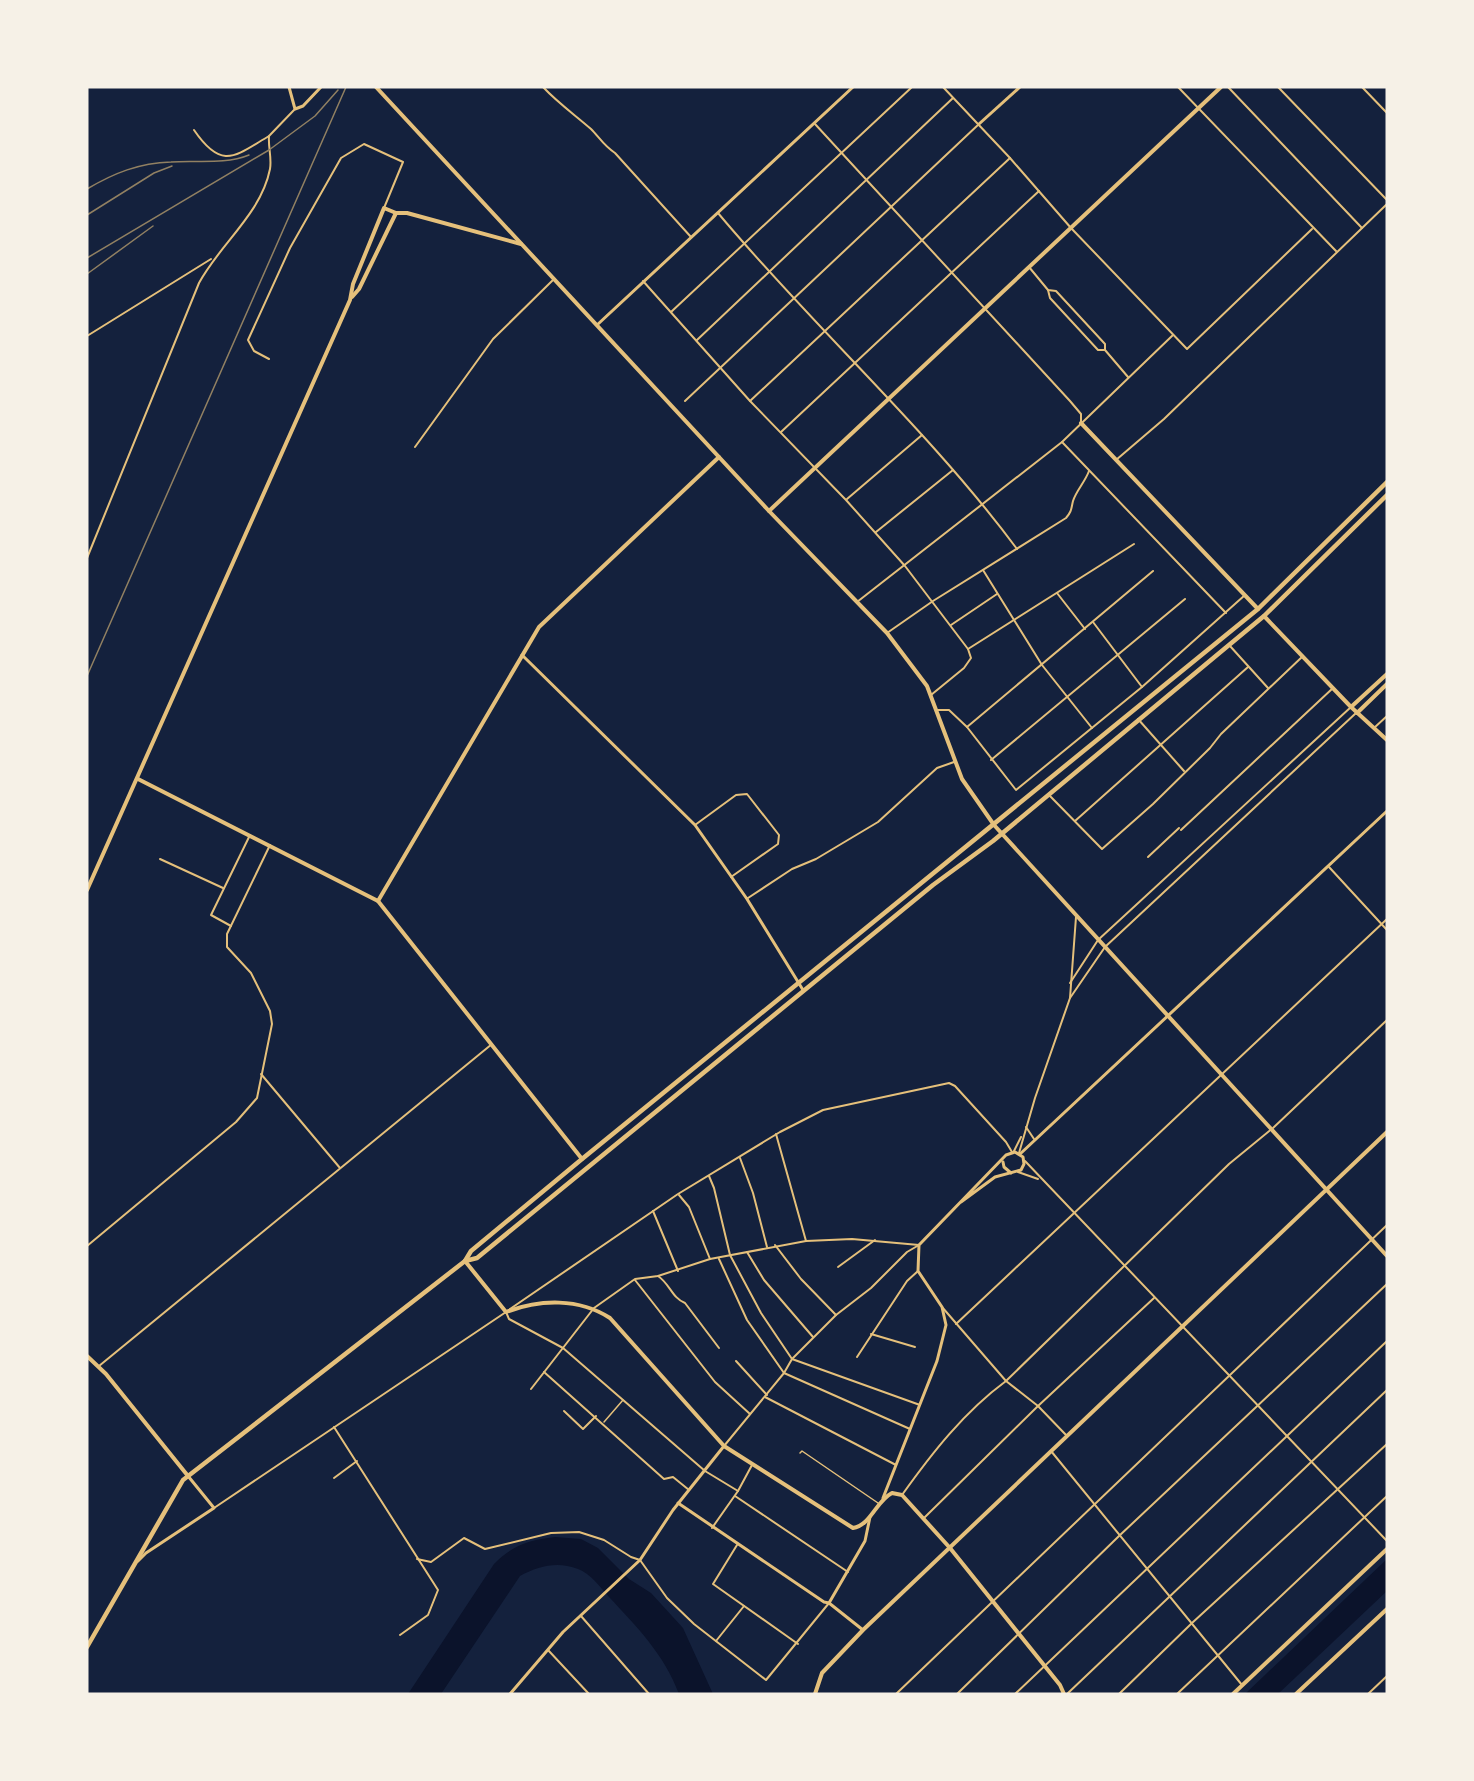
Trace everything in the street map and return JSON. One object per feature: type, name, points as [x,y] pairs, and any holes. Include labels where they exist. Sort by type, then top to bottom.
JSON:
[{"type":"main road","points":[[376,87],[769,511],[887,633],[920,674],[931,694],[954,762],[972,797],[994,825],[1167,1016],[1273,1128],[1387,1256]]},
{"type":"main road","points":[[769,511],[1221,87]]},
{"type":"main road","points":[[87,890],[351,298],[353,284],[384,208],[396,213],[407,213],[522,244]]},
{"type":"main road","points":[[351,298],[359,289],[396,213]]},
{"type":"main road","points":[[1081,423],[1351,707],[1387,740]]},
{"type":"main road","points":[[378,901],[521,654],[539,627],[719,457]]},
{"type":"main road","points":[[87,1647],[183,1480],[465,1261],[471,1251],[582,1159],[1258,609],[1387,482]]},
{"type":"main road","points":[[465,1261],[477,1258],[933,885],[1001,833],[1264,616],[1387,495]]},
{"type":"main road","points":[[1351,707],[1387,674]]},
{"type":"main road","points":[[1357,713],[1387,684]]},
{"type":"main road","points":[[138,779],[378,901],[588,1167]]},
{"type":"main road","points":[[927,878],[933,885]]},
{"type":"main road","points":[[616,1132],[622,1140]]},
{"type":"main road","points":[[815,1694],[822,1673],[863,1630],[1387,1132]]},
{"type":"main road","points":[[465,1261],[506,1312],[527,1304],[548,1302],[594,1308],[610,1318],[724,1446],[853,1528],[860,1527],[883,1498],[892,1492],[902,1495],[950,1548],[1065,1694]]},
{"type":"main road","points":[[87,1356],[188,1476]]},
{"type":"main road","points":[[1233,1694],[1387,1549]]},
{"type":"main road","points":[[1296,1694],[1387,1609]]},
{"type":"street","points":[[289,87],[296,109]]},
{"type":"street","points":[[194,130],[205,146],[220,156],[235,157],[269,136],[321,87]]},
{"type":"street","points":[[543,87],[564,109],[592,130],[604,146],[615,153],[691,237]]},
{"type":"street","points":[[597,325],[853,87]]},
{"type":"street","points":[[671,312],[912,87]]},
{"type":"street","points":[[943,87],[1010,158],[1071,228],[1187,349],[1312,229]]},
{"type":"street","points":[[686,402],[1020,87]]},
{"type":"street","points":[[1178,87],[1312,229],[1336,251]]},
{"type":"street","points":[[1228,87],[1362,228]]},
{"type":"street","points":[[1116,460],[1164,419],[1387,202],[1278,87]]},
{"type":"street","points":[[1362,87],[1387,113]]},
{"type":"street","points":[[697,340],[953,98]]},
{"type":"street","points":[[814,123],[1070,401],[1081,414],[1081,423]]},
{"type":"street","points":[[87,558],[199,283],[214,257],[249,216],[267,179],[270,167],[269,136]]},
{"type":"street","points":[[269,359],[254,351],[248,340],[290,248],[341,158],[364,144],[403,162],[384,208]]},
{"type":"street","points":[[750,401],[1010,158]]},
{"type":"street","points":[[781,432],[1039,191]]},
{"type":"street","points":[[718,213],[770,273],[984,504],[1017,549]]},
{"type":"street","points":[[87,336],[214,257]]},
{"type":"street","points":[[1029,267],[1048,290],[1050,298],[1098,350],[1105,350]]},
{"type":"street","points":[[415,447],[493,339],[554,279]]},
{"type":"street","points":[[643,281],[750,401],[876,533],[933,601],[968,649],[971,658],[964,668],[931,694]]},
{"type":"street","points":[[1048,290],[1056,291],[1105,344],[1105,350],[1128,377]]},
{"type":"street","points":[[857,602],[1062,442],[1173,335]]},
{"type":"street","points":[[846,500],[922,435]]},
{"type":"street","points":[[1062,442],[1226,613]]},
{"type":"street","points":[[876,533],[953,470]]},
{"type":"street","points":[[887,633],[933,601],[1066,518],[1073,509],[1073,499],[1085,483],[1089,471]]},
{"type":"street","points":[[968,649],[1014,622],[1134,543]]},
{"type":"street","points":[[983,570],[1042,665],[1092,728]]},
{"type":"street","points":[[967,728],[1153,572]]},
{"type":"street","points":[[1057,593],[1085,629]]},
{"type":"street","points":[[951,625],[998,594]]},
{"type":"street","points":[[937,710],[949,710],[967,728],[1016,790],[1142,687],[1245,595]]},
{"type":"street","points":[[990,760],[1185,599]]},
{"type":"street","points":[[1093,622],[1142,687]]},
{"type":"street","points":[[1229,645],[1268,688]]},
{"type":"street","points":[[521,654],[695,825],[747,899],[804,992]]},
{"type":"street","points":[[1047,793],[1102,849],[1153,804],[1268,688],[1303,656]]},
{"type":"street","points":[[1075,822],[1248,667]]},
{"type":"street","points":[[1148,857],[1333,688]]},
{"type":"street","points":[[1070,982],[1098,940],[1351,707]]},
{"type":"street","points":[[1016,1153],[1070,998],[1105,947],[1357,713]]},
{"type":"street","points":[[1374,728],[1387,716]]},
{"type":"street","points":[[1138,719],[1160,747],[1184,771]]},
{"type":"street","points":[[747,899],[792,869],[816,859],[878,822],[937,768],[954,762]]},
{"type":"street","points":[[695,825],[736,795],[747,794],[779,835],[778,844],[731,877]]},
{"type":"street","points":[[512,1693],[548,1650],[640,1560],[678,1503],[766,1396],[792,1359],[813,1337],[836,1315],[871,1288],[907,1252],[919,1245],[1003,1160],[1036,1139],[1387,811]]},
{"type":"street","points":[[231,926],[211,915],[250,835]]},
{"type":"street","points":[[87,1246],[236,1122],[256,1098],[273,1024],[270,1011],[251,973],[227,947],[227,934],[270,845]]},
{"type":"street","points":[[160,859],[224,889]]},
{"type":"street","points":[[1329,867],[1387,930]]},
{"type":"street","points":[[1070,998],[1076,917]]},
{"type":"street","points":[[956,1324],[1387,919]]},
{"type":"street","points":[[902,1495],[932,1452],[991,1392],[1006,1381],[1229,1164],[1273,1128],[1387,1020]]},
{"type":"street","points":[[98,1367],[492,1044]]},
{"type":"street","points":[[261,1074],[340,1168]]},
{"type":"street","points":[[131,1570],[146,1553],[678,1194],[776,1134],[823,1110],[949,1083],[956,1086],[1072,1213],[1288,1435],[1337,1492],[1387,1541]]},
{"type":"street","points":[[1026,1127],[1029,1135],[1036,1139]]},
{"type":"street","points":[[776,1134],[806,1241]]},
{"type":"street","points":[[740,1157],[753,1193],[767,1247]]},
{"type":"street","points":[[1003,1160],[1004,1167],[1013,1173]]},
{"type":"street","points":[[1018,1172],[1023,1167],[1024,1160]]},
{"type":"street","points":[[961,1202],[995,1178],[1013,1173],[1018,1172],[1041,1180]]},
{"type":"street","points":[[709,1176],[730,1255],[761,1313],[792,1359],[920,1405]]},
{"type":"street","points":[[678,1194],[689,1207],[710,1259]]},
{"type":"street","points":[[653,1212],[678,1271]]},
{"type":"street","points":[[896,1694],[1387,1225]]},
{"type":"street","points":[[838,1267],[875,1240]]},
{"type":"street","points":[[531,1389],[594,1308],[635,1279],[678,1271],[710,1259],[806,1241],[875,1240],[919,1245]]},
{"type":"street","points":[[775,1245],[801,1279],[836,1315]]},
{"type":"street","points":[[919,1245],[918,1271],[942,1307],[1006,1381],[1038,1406],[1067,1436]]},
{"type":"street","points":[[747,1252],[764,1280],[813,1337]]},
{"type":"street","points":[[719,1258],[747,1320],[784,1373],[910,1429]]},
{"type":"street","points":[[857,1357],[907,1281],[918,1271]]},
{"type":"street","points":[[658,1276],[666,1281],[677,1300],[685,1304],[719,1348]]},
{"type":"street","points":[[635,1279],[715,1382],[750,1414]]},
{"type":"street","points":[[957,1694],[1119,1536],[1387,1284]]},
{"type":"street","points":[[924,1518],[1038,1406],[1154,1298]]},
{"type":"street","points":[[883,1498],[937,1361],[945,1325],[942,1307]]},
{"type":"street","points":[[506,1312],[509,1319],[563,1348],[705,1471],[738,1491]]},
{"type":"street","points":[[871,1334],[915,1347]]},
{"type":"street","points":[[1015,1694],[1145,1568],[1387,1341]]},
{"type":"street","points":[[736,1361],[766,1396],[896,1465]]},
{"type":"street","points":[[544,1372],[604,1422],[664,1479],[673,1477],[689,1490]]},
{"type":"street","points":[[1065,1694],[1387,1390]]},
{"type":"street","points":[[564,1411],[583,1429],[596,1416]]},
{"type":"street","points":[[334,1427],[438,1590],[428,1615],[400,1635]]},
{"type":"street","points":[[1119,1694],[1192,1623],[1387,1444]]},
{"type":"street","points":[[1051,1451],[1242,1685]]},
{"type":"street","points":[[334,1478],[357,1461]]},
{"type":"street","points":[[712,1528],[735,1496],[753,1464]]},
{"type":"street","points":[[188,1476],[214,1508]]},
{"type":"street","points":[[735,1496],[848,1572]]},
{"type":"street","points":[[1177,1694],[1387,1496]]},
{"type":"street","points":[[678,1503],[737,1545],[824,1602],[830,1603],[863,1630]]},
{"type":"street","points":[[417,1559],[430,1562],[464,1538],[485,1549],[551,1533],[579,1532],[604,1540],[640,1560],[667,1598],[716,1641],[766,1680],[830,1603],[865,1541],[870,1517]]},
{"type":"street","points":[[737,1545],[713,1584],[798,1644]]},
{"type":"street","points":[[716,1641],[744,1606]]},
{"type":"street","points":[[581,1616],[649,1694]]},
{"type":"street","points":[[548,1650],[589,1694]]},
{"type":"street","points":[[1368,1694],[1387,1676]]},
{"type":"lane","points":[[604,1422],[623,1400]]},
{"type":"lane","points":[[800,1453],[802,1451],[879,1503]]},
{"type":"water","points":[[555,1537],[581,1539],[598,1548],[629,1579],[651,1593],[683,1628],[713,1694],[679,1694],[658,1654],[595,1581],[578,1569],[555,1565],[541,1567],[520,1576],[441,1694],[408,1694],[494,1564],[522,1544]]},
{"type":"water","points":[[1387,1559],[1387,1591],[1278,1694],[1245,1694]]},
{"type":"railway","points":[[87,676],[346,87]]},
{"type":"railway","points":[[87,258],[269,150],[315,116],[338,90]]},
{"type":"railway","points":[[87,189],[107,178],[148,164],[220,161],[249,155]]},
{"type":"railway","points":[[87,215],[154,173],[172,166]]},
{"type":"railway","points":[[87,274],[153,226]]}]
